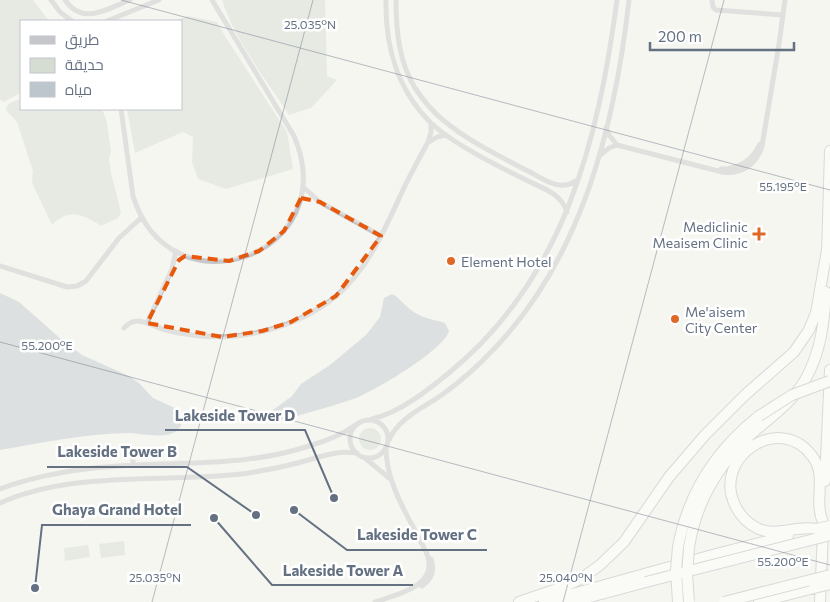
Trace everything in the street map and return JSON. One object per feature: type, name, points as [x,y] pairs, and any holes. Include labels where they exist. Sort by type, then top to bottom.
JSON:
[{"type":"highway","points":[[678,602],[676,570],[683,548],[707,492],[718,473],[744,441],[783,408],[804,382],[820,345],[824,326],[828,250],[830,150]]},
{"type":"highway","points":[[519,602],[566,586],[582,578],[604,562],[624,542],[658,492],[693,448],[731,408],[794,352],[809,330],[816,313],[828,250]]},
{"type":"highway","points":[[820,602],[830,370]]},
{"type":"highway","points":[[689,602],[682,526],[689,505],[706,474],[724,448],[740,431],[759,416],[792,395],[830,381]]},
{"type":"highway","points":[[782,438],[792,440],[801,445],[813,456],[820,476],[820,509],[823,526],[770,532],[754,526],[745,520],[738,512],[732,496],[731,479],[736,463],[746,450],[766,440],[782,438]]},
{"type":"highway","points":[[570,602],[716,554],[823,526]]},
{"type":"highway","points":[[544,602],[830,535]]},
{"type":"highway","points":[[724,602],[830,575]]},
{"type":"highway","points":[[758,602],[830,584]]},
{"type":"highway","points":[[780,602],[790,594]]},
{"type":"street","points":[[52,0],[60,12],[70,20]]},
{"type":"street","points":[[65,0],[72,9],[86,14],[95,13],[130,0]]},
{"type":"street","points":[[109,20],[159,0]]},
{"type":"street","points":[[121,110],[132,196],[141,218],[154,235],[185,256],[218,262],[239,259],[259,251],[277,238],[284,230],[295,214],[303,188],[303,165],[298,146],[294,136],[212,0]]},
{"type":"street","points":[[386,0],[388,39],[396,67],[408,94],[431,123],[446,135],[502,168],[554,194],[562,202],[567,212]]},
{"type":"street","points":[[396,0],[397,32],[403,60],[419,94],[437,115],[479,144],[549,182],[564,185],[578,179]]},
{"type":"street","points":[[0,489],[51,475],[92,469],[133,465],[245,461],[271,457],[329,440],[363,420],[390,413],[434,384],[458,365],[512,309],[534,277],[553,243],[567,212],[587,151],[599,100],[617,0]]},
{"type":"street","points":[[375,602],[423,585],[433,572],[432,561],[391,480],[387,466],[386,448],[389,440],[399,424],[443,394],[478,365],[505,337],[547,280],[564,249],[583,206],[599,156],[618,68],[629,0]]},
{"type":"street","points":[[712,0],[713,7],[716,10],[783,15]]},
{"type":"street","points":[[599,156],[609,148],[617,145],[730,173],[746,168],[755,160],[759,153],[764,133],[785,0]]},
{"type":"street","points":[[124,328],[133,322],[140,321],[177,333],[222,337],[262,332],[291,322],[316,310],[336,296],[361,268],[381,236],[428,142],[431,123]]},
{"type":"street","points":[[606,128],[617,145]]},
{"type":"street","points":[[428,142],[446,135]]},
{"type":"street","points":[[303,188],[320,202],[381,236]]},
{"type":"street","points":[[301,198],[320,202]]},
{"type":"street","points":[[0,266],[67,287],[77,286],[86,281],[123,234],[141,218]]},
{"type":"street","points":[[147,324],[172,269],[176,251]]},
{"type":"street","points":[[172,269],[185,256]]},
{"type":"street","points":[[372,419],[383,424],[389,440]]},
{"type":"street","points":[[354,426],[350,443],[357,454]]},
{"type":"street","points":[[365,458],[379,455],[386,448]]},
{"type":"street","points":[[0,503],[44,489],[88,482],[131,478],[246,473],[300,462],[331,453],[344,452],[357,454],[365,458],[391,480]]},
{"type":"street","points":[[182,456],[183,464]]},
{"type":"street","points":[[133,457],[133,465]]},
{"type":"street","points":[[196,476],[196,483]]},
{"type":"street","points":[[131,478],[132,485]]},
{"type":"highlighted area","points":[[301,198],[320,202],[381,236],[336,296],[291,322],[262,331],[222,337],[147,323],[179,260],[185,256],[229,261],[259,251],[284,231]]},
{"type":"green space","points":[[0,0],[33,0],[48,20],[20,20],[20,94],[3,102],[0,99]]},
{"type":"green space","points":[[222,0],[325,0],[327,76],[337,80],[311,108],[289,115],[234,30]]},
{"type":"green space","points":[[188,16],[217,22],[287,132],[293,169],[226,189],[198,179],[192,162],[193,137],[183,132],[135,153],[127,110],[182,110],[182,20],[177,20]]},
{"type":"green space","points":[[20,99],[20,110],[102,110],[107,122],[111,151],[109,160],[111,173],[121,212],[118,218],[101,226],[88,218],[70,215],[64,216],[52,225],[32,183],[33,171],[17,122],[6,110],[14,101]]},
{"type":"green space","points":[[370,428],[378,431],[381,439],[378,447],[370,450],[362,447],[359,439],[362,431]]},
{"type":"green space","points":[[124,541],[125,555],[101,558],[99,544]]},
{"type":"green space","points":[[88,545],[90,557],[65,561],[64,548]]},
{"type":"water","points":[[0,293],[19,302],[82,355],[129,376],[139,383],[153,398],[177,409],[181,418],[178,430],[165,435],[126,433],[94,435],[0,450]]},
{"type":"water","points":[[392,294],[419,315],[445,323],[449,331],[444,339],[408,369],[356,398],[293,417],[281,418],[274,416],[273,410],[292,396],[301,384],[330,365],[366,335],[380,317],[384,298]]},
{"type":"place","name":"Mediclinic Meaisem Clinic","points":[[759,234]]},
{"type":"place","name":"Element Hotel","points":[[451,261]]},
{"type":"place","name":"Me'aisem City Center","points":[[675,319]]},
{"type":"place","name":"Lakeside Tower D","points":[[334,498]]},
{"type":"place","name":"Lakeside Tower C","points":[[294,510]]},
{"type":"place","name":"Lakeside Tower B","points":[[256,515]]},
{"type":"place","name":"Lakeside Tower A","points":[[214,518]]},
{"type":"place","name":"Ghaya Grand Hotel","points":[[35,588]]}]
